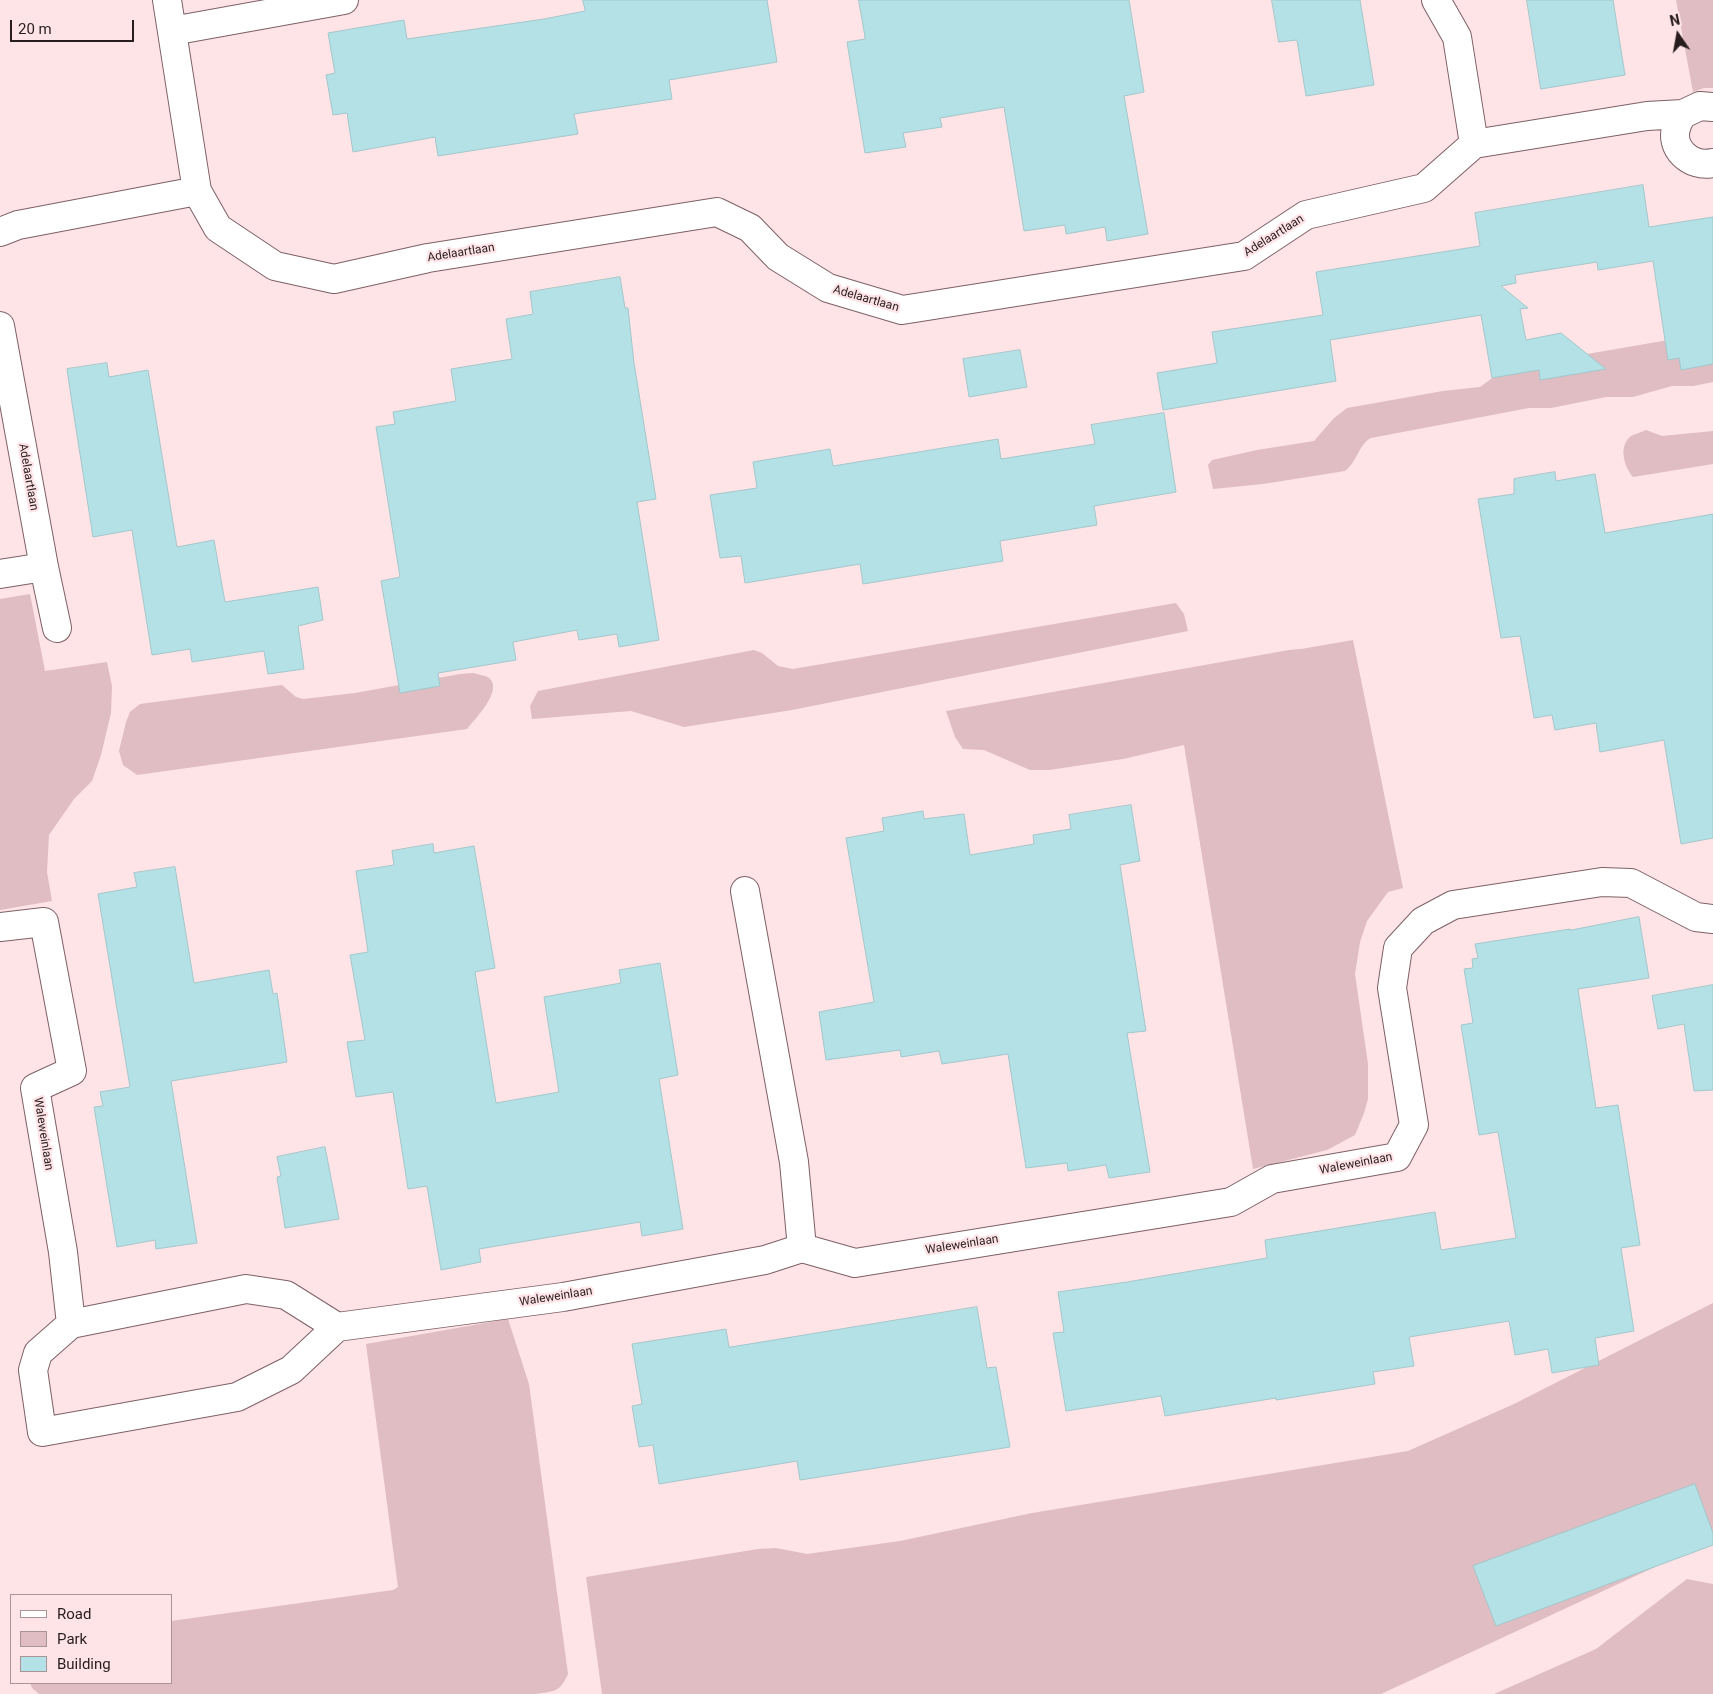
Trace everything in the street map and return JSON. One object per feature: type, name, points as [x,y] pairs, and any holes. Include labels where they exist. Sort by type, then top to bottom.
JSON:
[{"type":"street","name":"Adelaartlaan","points":[[167,0],[197,191],[218,228],[275,266],[334,279],[428,258],[717,212],[750,228],[778,257],[828,288],[902,310],[1244,256],[1306,215],[1424,188],[1474,144]]},
{"type":"street","points":[[172,31],[344,0]]},
{"type":"street","points":[[1436,0],[1457,37],[1474,144],[1647,116],[1683,114],[1700,106],[1713,107]]},
{"type":"street","points":[[1683,114],[1677,125],[1675,138],[1679,150],[1687,159],[1698,164],[1713,163]]},
{"type":"street","points":[[0,232],[18,224],[197,191]]},
{"type":"street","name":"Adelaartlaan","points":[[0,326],[57,628]]},
{"type":"street","points":[[0,574],[44,567]]},
{"type":"street","name":"Waleweinlaan","points":[[337,1327],[563,1297],[765,1260],[802,1248],[854,1262],[1231,1202],[1272,1180],[1397,1157],[1414,1125],[1392,988],[1398,948],[1423,921],[1453,905],[1602,882],[1631,883],[1696,917],[1713,919]]},
{"type":"street","points":[[745,891],[794,1162],[802,1248]]},
{"type":"street","name":"Waleweinlaan","points":[[0,928],[44,922],[72,1071],[35,1088],[63,1252],[71,1324]]},
{"type":"street","points":[[246,1289],[286,1295],[337,1327],[291,1370],[237,1397],[42,1432],[33,1370],[38,1353],[71,1324],[246,1289]]},
{"type":"green space","points":[[1676,0],[1713,0],[1713,88],[1704,88],[1693,92]]},
{"type":"green space","points":[[1680,338],[1713,347],[1713,382],[1693,386],[1672,386],[1633,397],[1606,397],[1551,408],[1529,408],[1371,438],[1364,444],[1345,471],[1263,484],[1213,489],[1208,465],[1212,460],[1257,450],[1314,441],[1334,418],[1347,408],[1443,391],[1480,387],[1506,368]]},
{"type":"green space","points":[[1646,430],[1662,436],[1713,431],[1713,464],[1633,477],[1625,462],[1625,445],[1631,436]]},
{"type":"green space","points":[[30,594],[45,671],[107,662],[112,686],[111,713],[101,755],[92,781],[74,799],[49,835],[47,872],[52,901],[0,910],[0,599]]},
{"type":"green space","points":[[1176,603],[1184,614],[1188,631],[792,710],[684,727],[631,711],[532,719],[530,706],[538,691],[754,650],[762,653],[778,666],[793,669]]},
{"type":"green space","points":[[1353,640],[1403,888],[1388,892],[1367,921],[1360,942],[1355,974],[1368,1064],[1368,1099],[1355,1135],[1327,1150],[1253,1169],[1184,745],[1123,759],[1049,770],[1030,770],[984,750],[963,749],[955,737],[946,711]]},
{"type":"green space","points":[[474,673],[489,678],[493,683],[493,690],[486,705],[467,729],[137,775],[123,765],[119,751],[130,712],[140,704],[282,685],[296,697],[303,699],[355,693]]},
{"type":"green space","points":[[1713,1303],[1713,1540],[1381,1694],[602,1694],[586,1577],[758,1549],[776,1548],[807,1554],[900,1541],[1032,1513],[1408,1451],[1514,1404]]},
{"type":"green space","points":[[508,1319],[529,1384],[568,1674],[562,1685],[556,1690],[535,1694],[39,1694],[32,1688],[30,1684],[172,1684],[172,1621],[393,1590],[398,1587],[366,1344]]},
{"type":"green space","points":[[1687,1579],[1713,1584],[1713,1694],[1494,1694],[1596,1649]]},
{"type":"building","points":[[583,0],[767,0],[777,62],[669,80],[672,99],[574,114],[578,134],[438,156],[435,137],[353,152],[347,113],[333,115],[326,75],[335,73],[328,33],[404,20],[407,39],[544,19],[585,11]]},
{"type":"building","points":[[859,0],[1129,0],[1144,92],[1124,96],[1148,234],[1107,241],[1105,227],[1066,234],[1065,225],[1024,231],[1004,107],[940,118],[942,127],[903,133],[906,147],[865,153],[847,42],[865,39]]},
{"type":"building","points":[[1272,0],[1360,0],[1374,85],[1306,96],[1297,40],[1279,42]]},
{"type":"building","points":[[1527,0],[1613,0],[1625,75],[1541,89]]},
{"type":"building","points":[[1643,185],[1649,227],[1713,217],[1713,364],[1681,370],[1679,358],[1668,360],[1653,261],[1598,270],[1597,262],[1515,275],[1516,283],[1501,286],[1528,308],[1520,309],[1526,340],[1561,333],[1606,369],[1540,380],[1539,370],[1492,378],[1481,315],[1330,340],[1336,381],[1163,410],[1157,373],[1217,363],[1212,332],[1323,315],[1316,272],[1480,246],[1475,213]]},
{"type":"building","points":[[620,277],[625,308],[628,308],[634,363],[656,499],[637,502],[659,640],[619,647],[617,634],[579,640],[577,630],[513,642],[516,660],[438,673],[440,686],[400,693],[381,581],[400,577],[376,427],[395,424],[393,412],[456,401],[451,369],[512,359],[506,319],[533,314],[530,292]]},
{"type":"building","points":[[1020,350],[1027,387],[969,397],[963,359]]},
{"type":"building","points":[[107,363],[109,377],[148,370],[177,547],[214,540],[225,602],[318,587],[323,620],[298,626],[304,669],[268,674],[264,651],[192,662],[190,649],[152,655],[132,530],[93,537],[72,403],[67,369]]},
{"type":"building","points":[[1164,413],[1176,492],[1094,506],[1097,525],[1000,541],[1003,561],[863,584],[860,564],[745,583],[741,556],[720,558],[710,495],[757,488],[753,462],[830,449],[833,466],[998,439],[1001,459],[1095,444],[1091,425]]},
{"type":"building","points":[[1555,472],[1556,481],[1595,474],[1605,533],[1713,514],[1713,838],[1681,844],[1664,740],[1600,752],[1596,723],[1555,730],[1552,715],[1534,718],[1520,636],[1501,638],[1478,499],[1514,494],[1514,479]]},
{"type":"building","points":[[1131,805],[1140,861],[1120,865],[1146,1031],[1127,1033],[1150,1172],[1109,1178],[1106,1165],[1068,1171],[1067,1163],[1026,1168],[1008,1054],[942,1064],[939,1051],[901,1057],[900,1050],[826,1060],[819,1012],[874,1002],[846,838],[884,831],[882,818],[923,811],[924,819],[964,814],[970,855],[1034,844],[1033,835],[1071,829],[1069,815]]},
{"type":"building","points":[[433,844],[434,853],[474,846],[495,968],[475,972],[496,1103],[559,1092],[544,997],[621,983],[619,970],[660,963],[678,1075],[659,1079],[683,1229],[642,1236],[640,1222],[479,1249],[481,1262],[441,1270],[427,1186],[408,1189],[393,1092],[356,1097],[347,1042],[365,1040],[350,955],[368,952],[356,871],[394,865],[392,851]]},
{"type":"building","points":[[175,867],[194,983],[269,970],[273,994],[277,993],[287,1062],[171,1081],[197,1243],[156,1249],[155,1240],[117,1247],[94,1107],[103,1106],[100,1092],[130,1087],[98,894],[137,887],[134,873]]},
{"type":"building","points":[[1639,917],[1649,978],[1578,989],[1596,1108],[1618,1105],[1640,1245],[1621,1248],[1634,1331],[1595,1338],[1599,1365],[1552,1373],[1548,1349],[1515,1355],[1509,1321],[1409,1337],[1414,1366],[1373,1372],[1375,1384],[1165,1416],[1161,1396],[1066,1411],[1053,1333],[1064,1332],[1058,1292],[1267,1258],[1265,1240],[1435,1212],[1441,1250],[1516,1238],[1498,1132],[1479,1135],[1461,1025],[1473,1023],[1464,969],[1473,968],[1472,959],[1478,958],[1475,944],[1570,930]]},
{"type":"building","points":[[1713,985],[1713,1090],[1694,1091],[1684,1024],[1658,1029],[1652,996]]},
{"type":"building","points":[[325,1147],[339,1219],[285,1228],[277,1177],[281,1176],[277,1157]]},
{"type":"building","points":[[977,1307],[987,1368],[996,1367],[1010,1447],[800,1480],[797,1461],[659,1484],[653,1445],[639,1447],[632,1406],[642,1404],[632,1344],[726,1329],[729,1347]]},
{"type":"building","points":[[1695,1484],[1713,1533],[1713,1545],[1496,1626],[1473,1566]]}]
